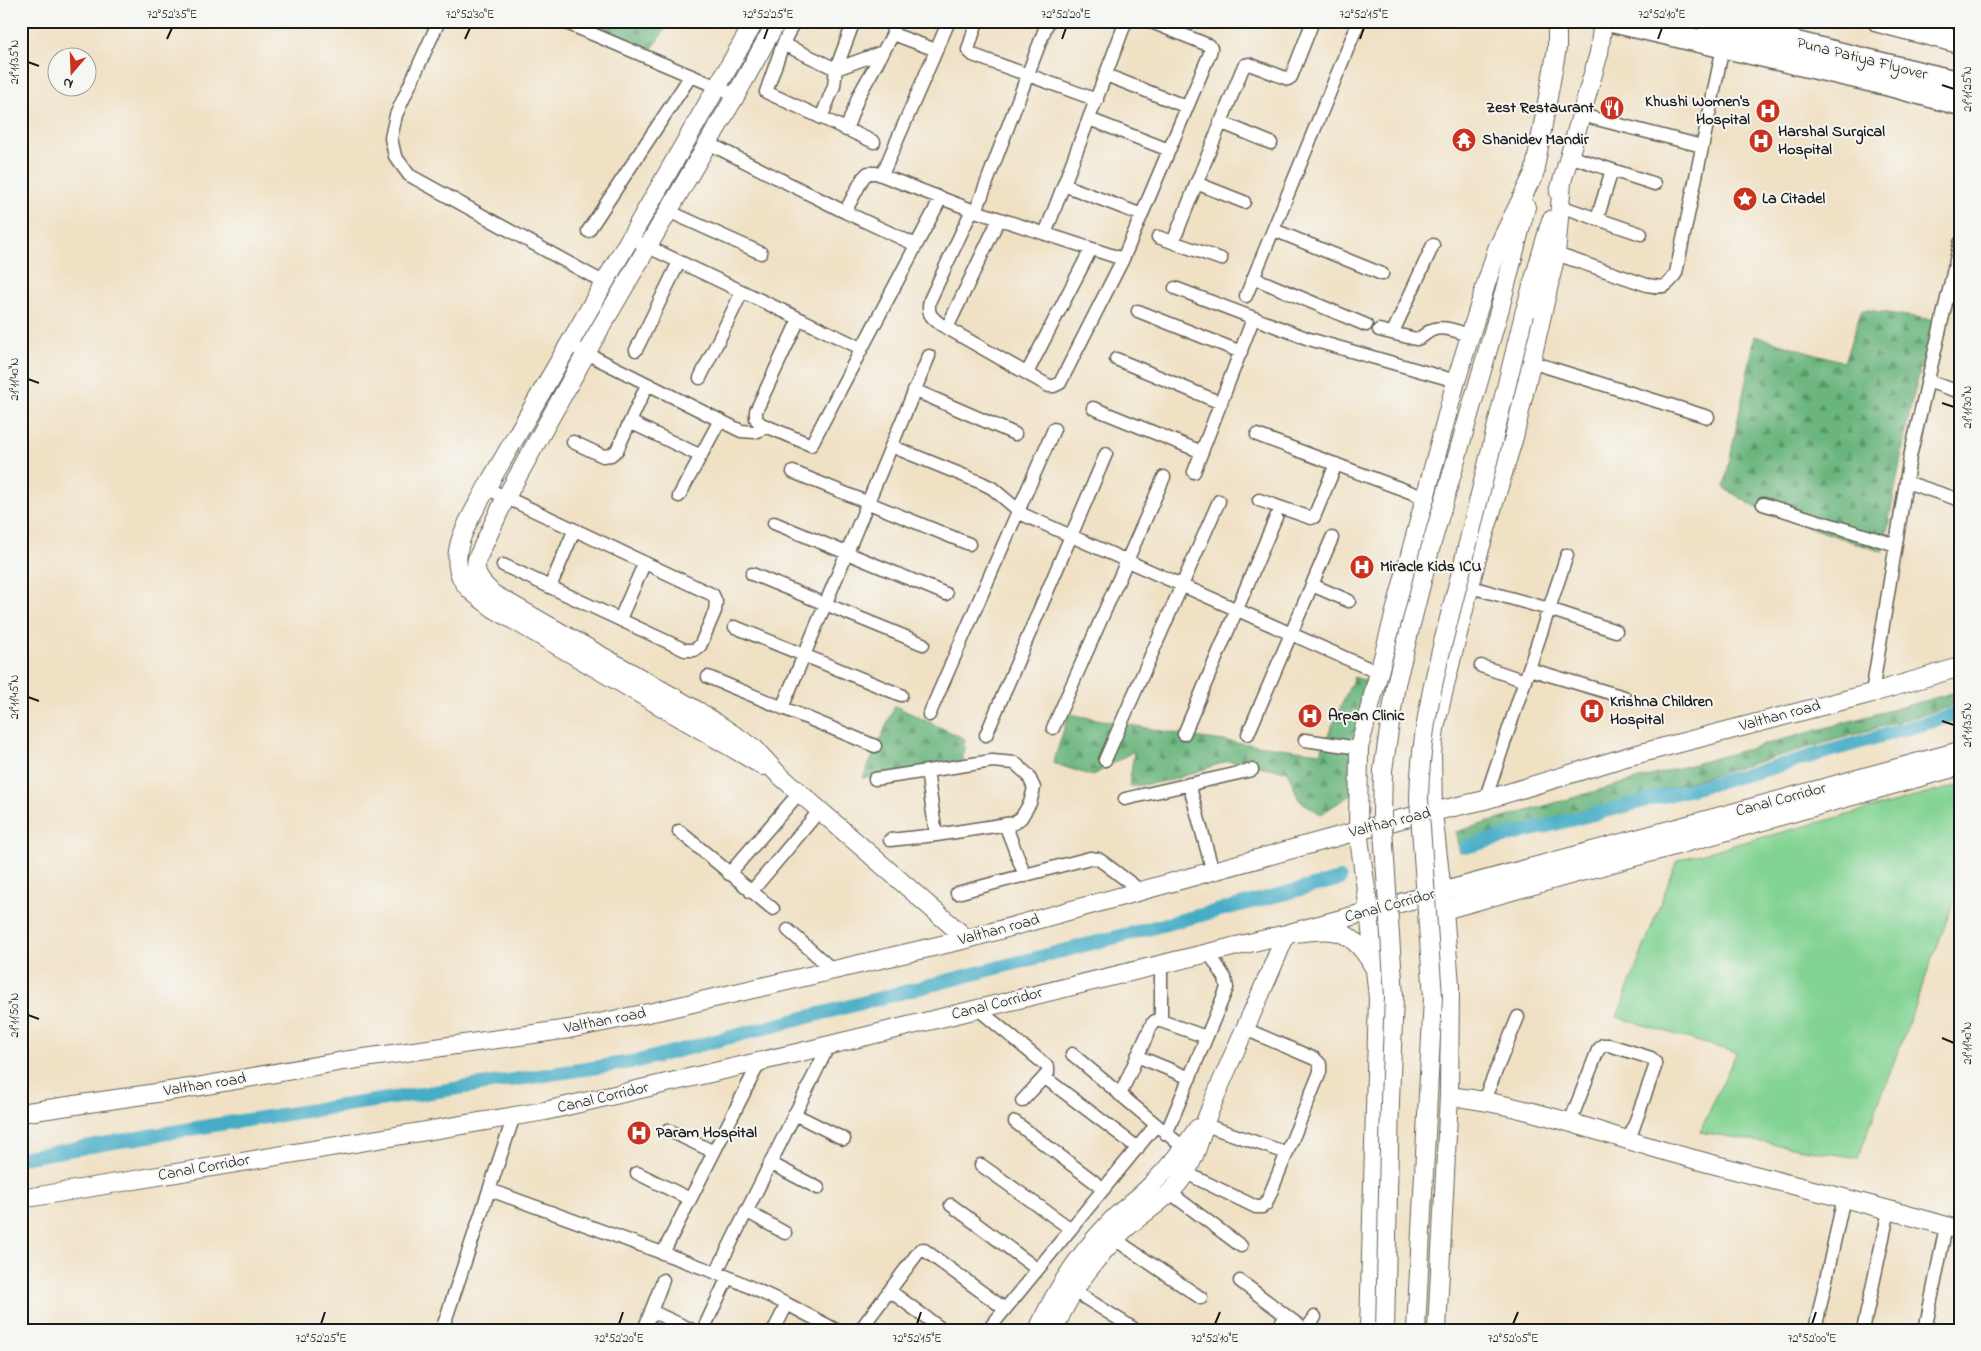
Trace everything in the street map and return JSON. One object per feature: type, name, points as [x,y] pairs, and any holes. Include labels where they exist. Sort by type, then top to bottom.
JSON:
[{"type":"highway","points":[[1612,21],[1882,83],[1960,104]]},
{"type":"highway","name":"Puna Patiya Flyover","points":[[1706,21],[1960,83]]},
{"type":"highway","points":[[1879,21],[1960,42]]},
{"type":"main road","points":[[755,21],[486,488],[462,536],[457,562],[462,579],[473,593],[493,608],[741,754],[777,773]]},
{"type":"main road","points":[[777,21],[585,354],[505,499],[477,559],[475,568],[481,582],[494,594],[698,711],[754,748],[777,773],[967,939]]},
{"type":"main road","points":[[1385,1330],[1394,996],[1382,814],[1383,770],[1396,684],[1426,563],[1500,308],[1536,169],[1557,48],[1557,21]]},
{"type":"main road","points":[[1416,1330],[1432,997],[1419,799],[1420,766],[1432,694],[1450,614],[1524,314],[1599,53],[1602,21]]},
{"type":"main road","points":[[1369,1330],[1378,998],[1358,831],[1357,784],[1359,748],[1456,381],[1497,249],[1536,169]]},
{"type":"main road","points":[[1436,1330],[1449,1096],[1450,985],[1433,812],[1432,754],[1435,728],[1470,587],[1514,437],[1556,254],[1562,182]]},
{"type":"main road","name":"Valthan road","points":[[21,1113],[190,1088],[343,1061],[569,1029],[658,1011],[967,939],[1358,831],[1485,800],[1626,757],[1872,693],[1960,667]]},
{"type":"main road","name":"Canal Corridor","points":[[21,1199],[545,1111],[829,1045],[1286,934],[1960,751]]},
{"type":"main road","points":[[1444,910],[1960,766]]},
{"type":"main road","points":[[1054,1330],[1059,1316],[1083,1276],[1116,1240],[1169,1192],[1186,1173],[1286,934],[1334,930],[1351,939],[1365,951],[1375,970]]},
{"type":"main road","points":[[1449,1096],[1484,1100],[1529,1110],[1685,1157],[1844,1197],[1953,1228]]},
{"type":"main road","points":[[1038,1330],[1058,1289],[1072,1268],[1113,1219],[1152,1185],[1207,1119]]},
{"type":"street","points":[[440,21],[396,116],[391,138],[395,156],[409,175],[603,282]]},
{"type":"street","points":[[562,21],[736,95]]},
{"type":"street","points":[[794,21],[783,44],[766,92],[874,142]]},
{"type":"street","points":[[820,118],[834,86],[836,69],[854,21]]},
{"type":"street","points":[[846,130],[859,95],[893,34],[892,21]]},
{"type":"street","points":[[882,175],[949,21]]},
{"type":"street","points":[[977,21],[968,50],[973,55],[1097,100]]},
{"type":"street","points":[[1048,21],[974,210],[930,300],[928,309],[930,316],[947,328],[1049,386],[1060,383],[1123,259],[1211,48],[1208,45],[1149,21]]},
{"type":"street","points":[[1045,234],[1126,21]]},
{"type":"street","points":[[1173,242],[1220,122],[1245,65],[1249,64],[1288,79],[1291,77],[1313,21]]},
{"type":"street","points":[[1246,296],[1359,21]]},
{"type":"street","points":[[893,34],[936,50]]},
{"type":"street","points":[[783,44],[836,69],[883,52]]},
{"type":"street","points":[[1556,254],[1647,285],[1660,288],[1669,284],[1676,273],[1723,46]]},
{"type":"street","points":[[1106,75],[1187,107]]},
{"type":"street","points":[[588,231],[690,77]]},
{"type":"street","points":[[1581,115],[1702,146]]},
{"type":"street","points":[[1089,119],[1169,150]]},
{"type":"street","points":[[1220,122],[1271,144]]},
{"type":"street","points":[[708,143],[845,212],[916,245]]},
{"type":"street","points":[[1570,156],[1655,184]]},
{"type":"street","points":[[1597,219],[1612,170]]},
{"type":"street","points":[[845,212],[863,178],[868,173],[882,175],[999,219],[1123,259]]},
{"type":"street","points":[[1196,183],[1244,202]]},
{"type":"street","points":[[1064,184],[1142,215]]},
{"type":"street","points":[[799,319],[756,411],[756,419],[767,426],[811,445],[941,198]]},
{"type":"street","points":[[1560,206],[1641,234]]},
{"type":"street","points":[[668,211],[761,254]]},
{"type":"street","points":[[947,328],[999,219]]},
{"type":"street","points":[[1274,230],[1382,274]]},
{"type":"street","points":[[629,237],[646,247],[862,348]]},
{"type":"street","points":[[1158,237],[1221,259]]},
{"type":"street","points":[[1872,693],[1906,482],[1927,381],[1960,243]]},
{"type":"street","points":[[1393,332],[1433,246]]},
{"type":"street","points":[[1027,373],[1091,249]]},
{"type":"street","points":[[636,350],[679,262]]},
{"type":"street","points":[[1254,278],[1366,325]]},
{"type":"street","points":[[1175,288],[1253,320],[1309,339],[1456,381]]},
{"type":"street","points":[[700,378],[742,292]]},
{"type":"street","points":[[1138,311],[1241,352]]},
{"type":"street","points":[[1194,472],[1253,320]]},
{"type":"street","points":[[1379,330],[1416,339],[1422,338],[1428,331],[1437,327],[1470,336]]},
{"type":"street","points":[[568,344],[741,431],[749,432],[767,426]]},
{"type":"street","points":[[782,708],[929,356]]},
{"type":"street","points":[[1116,360],[1221,403]]},
{"type":"street","points":[[1531,362],[1708,417]]},
{"type":"street","points":[[1927,381],[1960,392]]},
{"type":"street","points":[[573,442],[603,456],[611,455],[617,450],[647,385]]},
{"type":"street","points":[[914,390],[1015,434]]},
{"type":"street","points":[[1093,408],[1202,452]]},
{"type":"street","points":[[679,496],[720,420]]},
{"type":"street","points":[[630,422],[701,456]]},
{"type":"street","points":[[929,715],[1054,429]]},
{"type":"street","points":[[1257,435],[1426,498]]},
{"type":"street","points":[[891,446],[992,488],[1024,515],[1379,673]]},
{"type":"street","points":[[986,735],[1106,454]]},
{"type":"street","points":[[1259,500],[1311,518],[1314,517],[1336,464]]},
{"type":"street","points":[[793,472],[969,544]]},
{"type":"street","points":[[1053,728],[1164,477]]},
{"type":"street","points":[[1906,482],[1960,500]]},
{"type":"street","points":[[486,488],[505,499],[713,596],[716,602],[715,612],[700,646],[694,650],[685,650],[503,565]]},
{"type":"street","points":[[1105,760],[1219,501]]},
{"type":"street","points":[[1763,504],[1896,545]]},
{"type":"street","points":[[1184,734],[1276,518]]},
{"type":"street","points":[[774,523],[946,594]]},
{"type":"street","points":[[550,587],[574,531]]},
{"type":"street","points":[[1248,734],[1332,538]]},
{"type":"street","points":[[1485,800],[1567,555]]},
{"type":"street","points":[[620,619],[644,564]]},
{"type":"street","points":[[752,574],[923,644]]},
{"type":"street","points":[[1312,585],[1349,601]]},
{"type":"street","points":[[1470,587],[1549,609],[1616,631]]},
{"type":"street","points":[[735,627],[901,695]]},
{"type":"street","points":[[1481,666],[1624,697]]},
{"type":"street","points":[[708,676],[874,746]]},
{"type":"street","points":[[1305,740],[1359,748]]},
{"type":"street","points":[[875,779],[992,761],[1015,763],[1028,775],[1034,788],[1030,803],[1021,818],[1014,822],[936,835],[890,840]]},
{"type":"street","points":[[1125,799],[1252,770]]},
{"type":"street","points":[[927,771],[936,835]]},
{"type":"street","points":[[1189,784],[1213,872]]},
{"type":"street","points":[[729,874],[800,792]]},
{"type":"street","points":[[751,892],[820,810]]},
{"type":"street","points":[[1005,824],[1025,876]]},
{"type":"street","points":[[679,831],[773,909]]},
{"type":"street","points":[[957,893],[1090,858],[1098,859],[1141,891]]},
{"type":"street","points":[[788,930],[833,970]]},
{"type":"street","points":[[988,1330],[1138,1148],[1161,1129],[1190,1078],[1227,988],[1225,978],[1209,952]]},
{"type":"street","points":[[1161,964],[1161,1021]]},
{"type":"street","points":[[978,1009],[1048,1067],[1048,1073],[1022,1102]]},
{"type":"street","points":[[1484,1100],[1518,1017]]},
{"type":"street","points":[[1120,1095],[1155,1021],[1161,1021],[1206,1037]]},
{"type":"street","points":[[1186,1173],[1256,1207],[1262,1207],[1266,1204],[1320,1072],[1320,1064],[1315,1059],[1245,1030]]},
{"type":"street","points":[[703,1330],[746,1212],[829,1045]]},
{"type":"street","points":[[1570,1122],[1598,1050],[1603,1045],[1609,1045],[1651,1058],[1655,1062],[1655,1067],[1629,1140]]},
{"type":"street","points":[[1072,1054],[1184,1148]]},
{"type":"street","points":[[1137,1056],[1190,1078]]},
{"type":"street","points":[[663,1253],[760,1061]]},
{"type":"street","points":[[1044,1077],[1138,1148]]},
{"type":"street","points":[[794,1114],[844,1139]]},
{"type":"street","points":[[442,1330],[514,1116]]},
{"type":"street","points":[[1207,1119],[1287,1153]]},
{"type":"street","points":[[1015,1122],[1104,1189]]},
{"type":"street","points":[[668,1130],[714,1152]]},
{"type":"street","points":[[770,1163],[818,1188]]},
{"type":"street","points":[[981,1165],[1070,1229]]},
{"type":"street","points":[[637,1172],[690,1199]]},
{"type":"street","points":[[490,1190],[722,1275],[787,1304],[836,1330]]},
{"type":"street","points":[[1169,1192],[1241,1246]]},
{"type":"street","points":[[1814,1330],[1844,1197]]},
{"type":"street","points":[[951,1205],[1037,1270]]},
{"type":"street","points":[[1863,1330],[1889,1210]]},
{"type":"street","points":[[746,1212],[785,1233]]},
{"type":"street","points":[[1925,1330],[1953,1228]]},
{"type":"street","points":[[1116,1240],[1201,1298]]},
{"type":"street","points":[[860,1330],[920,1250],[923,1249],[1004,1310]]},
{"type":"street","points":[[644,1330],[664,1280]]},
{"type":"street","points":[[1240,1281],[1305,1330],[1315,1317]]},
{"type":"street","points":[[1074,1290],[1136,1330]]},
{"type":"street","points":[[890,1291],[942,1330]]},
{"type":"street","points":[[774,1330],[787,1304]]},
{"type":"street","points":[[651,1312],[692,1330]]},
{"type":"street","points":[[1277,1330],[1286,1316]]},
{"type":"green space","points":[[580,21],[670,21],[649,54]]},
{"type":"green space","points":[[1862,309],[1933,320],[1911,405],[1883,552],[1762,511],[1724,488],[1755,336],[1844,362]]},
{"type":"green space","points":[[1354,677],[1373,683],[1352,794],[1321,814],[1299,800],[1287,771],[1228,761],[1172,780],[1129,787],[1134,751],[1092,776],[1053,763],[1069,714],[1201,738],[1320,753]]},
{"type":"green space","points":[[1960,691],[1960,704],[1546,823],[1460,853],[1455,832],[1610,787]]},
{"type":"green space","points":[[895,706],[965,739],[963,762],[863,778]]},
{"type":"green space","points":[[1960,785],[1960,885],[1858,1158],[1700,1132],[1736,1053],[1617,1017],[1677,860]]},
{"type":"waterway","points":[[1465,847],[1757,772],[1960,713]]},
{"type":"waterway","points":[[21,1158],[214,1125],[638,1061],[1340,879]]},
{"type":"place","name":"Zest Restaurant","points":[[1612,108]]},
{"type":"place","name":"Khushi Women's Hospital","points":[[1768,111]]},
{"type":"place","name":"Shanidev Mandir","points":[[1464,140]]},
{"type":"place","name":"Harshal Surgical Hospital","points":[[1761,141]]},
{"type":"place","name":"La Citadel","points":[[1745,199]]},
{"type":"place","name":"Miracle Kids ICU","points":[[1362,567]]},
{"type":"place","name":"Krishna Children Hospital","points":[[1592,711]]},
{"type":"place","name":"Arpan Clinic","points":[[1310,716]]},
{"type":"place","name":"Param Hospital","points":[[639,1133]]}]
